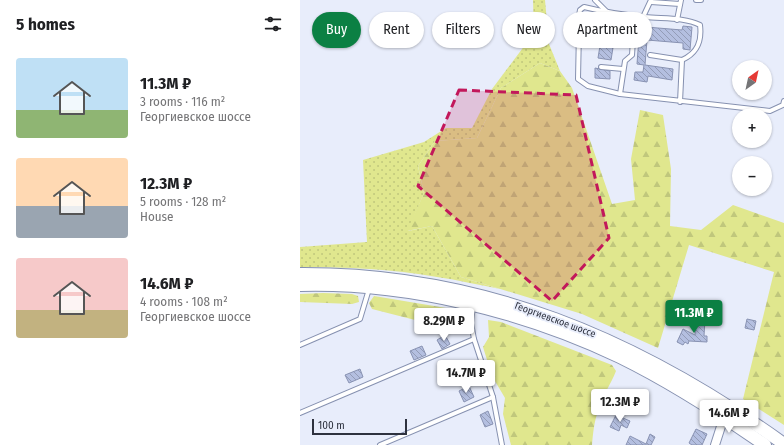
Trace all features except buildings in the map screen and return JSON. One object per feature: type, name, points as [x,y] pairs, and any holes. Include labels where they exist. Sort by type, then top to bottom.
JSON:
[{"type":"main road","name":"Георгиевское шоссе","points":[[300,274],[341,274],[415,282],[457,290],[504,302],[550,317],[605,339],[675,374],[740,413],[784,444]]},
{"type":"main road","name":"Георгиевское шоссе","points":[[300,285],[348,286],[419,293],[473,305],[549,329],[603,350],[672,385],[766,445]]},
{"type":"street","points":[[715,445],[724,417]]},
{"type":"lane","points":[[595,0],[607,12]]},
{"type":"lane","points":[[696,0],[701,0]]},
{"type":"lane","points":[[646,12],[651,1],[680,2],[677,20]]},
{"type":"lane","points":[[580,12],[584,7],[604,12]]},
{"type":"lane","points":[[650,55],[682,60],[695,51],[698,46],[700,32],[700,25],[694,22],[652,18]]},
{"type":"lane","points":[[579,48],[578,79],[588,86],[620,94],[770,111],[783,105],[784,101]]},
{"type":"lane","points":[[620,94],[625,61],[632,55],[632,48]]},
{"type":"lane","points":[[680,102],[682,60]]},
{"type":"lane","points":[[601,67],[623,69]]},
{"type":"lane","points":[[300,345],[360,319],[370,288]]},
{"type":"lane","points":[[473,305],[471,323],[474,339],[493,397],[502,445]]},
{"type":"lane","points":[[300,413],[474,339]]},
{"type":"lane","points":[[380,445],[493,397]]},
{"type":"highlighted area","points":[[459,90],[576,95],[609,238],[552,301],[418,186]]},
{"type":"green space","points":[[533,0],[545,0],[546,12],[533,12]]},
{"type":"green space","points":[[523,48],[551,48],[560,71],[540,63],[501,88],[477,138],[435,141],[418,166],[424,193],[408,231],[432,226],[461,277],[500,289],[420,274],[386,270],[300,267],[300,247],[367,242],[363,160],[424,142],[446,128],[472,128],[492,89]]},
{"type":"green space","points":[[540,63],[560,71],[572,88],[612,204],[635,200],[631,159],[640,110],[663,115],[671,169],[670,226],[701,230],[733,205],[784,223],[784,425],[743,399],[774,272],[689,245],[658,348],[582,314],[461,277],[432,226],[407,231],[424,193],[418,166],[435,141],[477,138],[501,88]]},
{"type":"green space","points":[[300,294],[352,294],[358,296],[359,302],[352,304],[300,302]]},
{"type":"green space","points":[[374,296],[464,311],[469,317],[465,319],[450,317],[419,321],[372,309],[369,303]]},
{"type":"green space","points":[[488,320],[501,322],[612,365],[616,371],[599,406],[592,445],[511,445],[503,414],[505,398],[492,376],[483,347],[489,337]]}]
